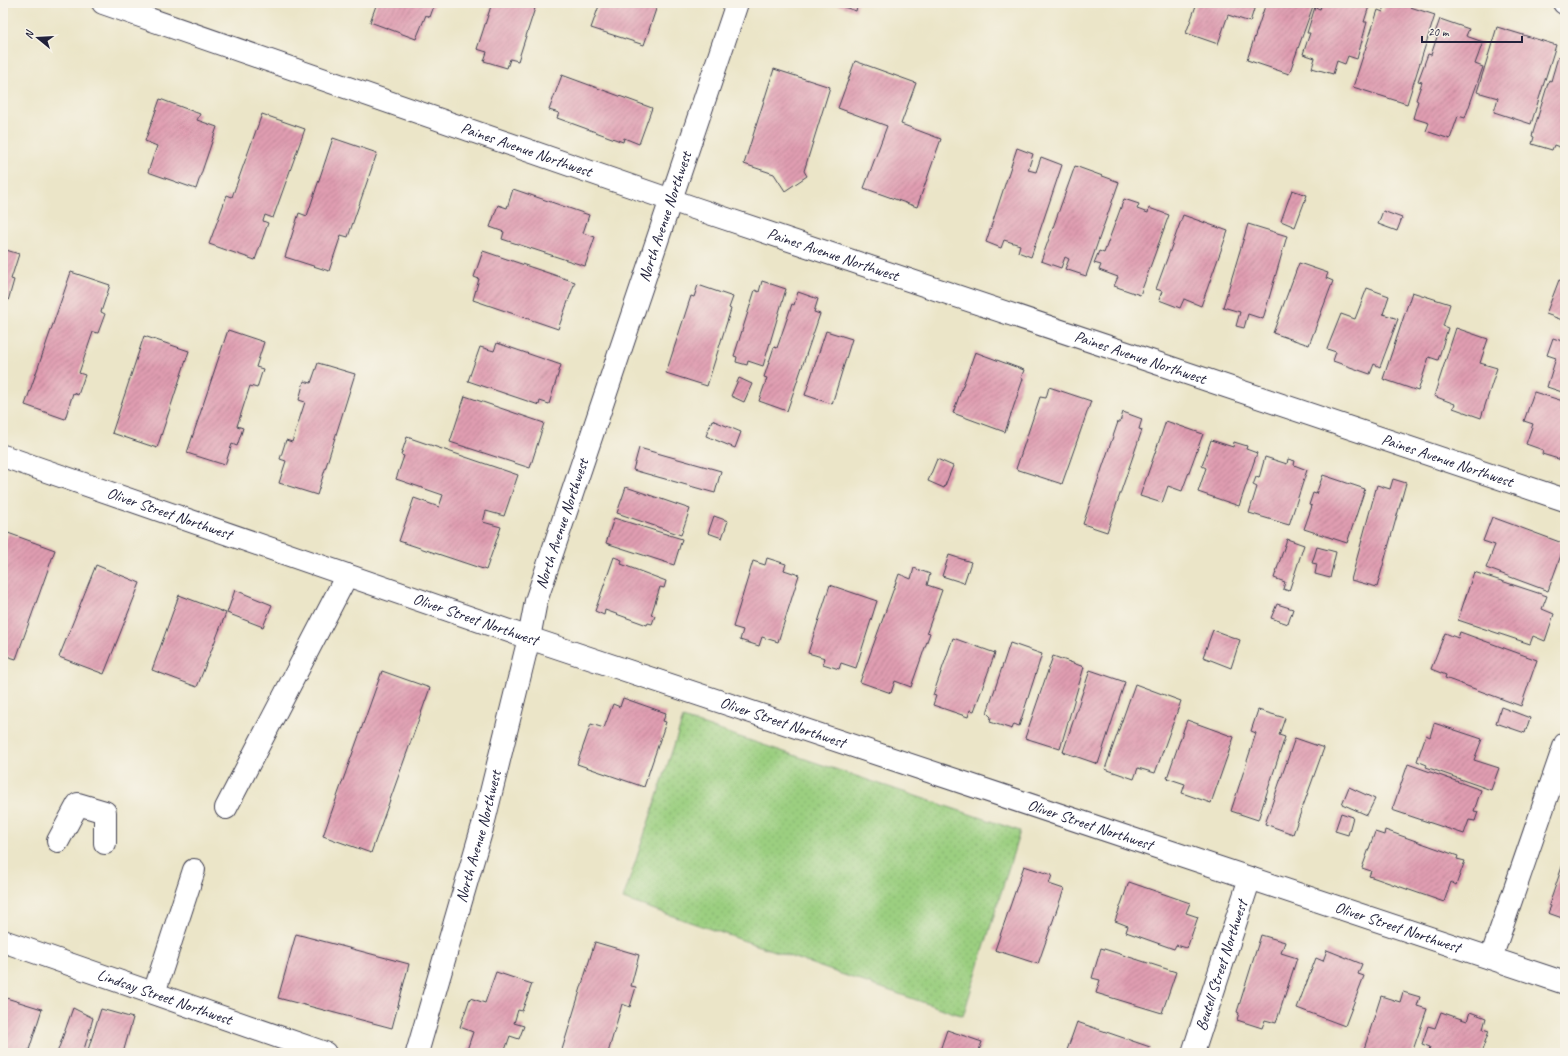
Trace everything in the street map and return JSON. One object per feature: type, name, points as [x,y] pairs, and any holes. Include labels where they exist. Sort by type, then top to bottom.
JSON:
[{"type":"street","name":"Paines Avenue Northwest","points":[[104,3],[671,200],[1565,500]]},
{"type":"street","name":"North Avenue Northwest","points":[[417,1053],[483,825],[529,638],[536,601],[737,3]]},
{"type":"street","name":"Oliver Street Northwest","points":[[3,456],[529,638],[1565,983]]},
{"type":"street","points":[[226,808],[347,574]]},
{"type":"street","points":[[1491,958],[1565,744]]},
{"type":"street","points":[[58,842],[78,804],[105,812],[105,843]]},
{"type":"street","points":[[154,993],[194,870]]},
{"type":"street","name":"Beutell Street Northwest","points":[[1194,1053],[1250,878]]},
{"type":"street","name":"Lindsay Street Northwest","points":[[3,941],[325,1053]]},
{"type":"green space","points":[[683,718],[1020,831],[963,1016],[623,899]]},
{"type":"building","points":[[377,3],[435,3],[430,17],[426,15],[416,39],[370,22]]},
{"type":"building","points":[[492,3],[530,3],[536,5],[518,61],[510,59],[507,68],[484,61],[487,52],[477,49]]},
{"type":"building","points":[[600,3],[658,3],[644,45],[591,28]]},
{"type":"building","points":[[832,3],[858,3],[856,11]]},
{"type":"building","points":[[1197,3],[1256,3],[1250,22],[1228,15],[1218,44],[1186,33]]},
{"type":"building","points":[[1266,3],[1308,3],[1313,6],[1289,74],[1247,60]]},
{"type":"building","points":[[1322,3],[1370,3],[1364,22],[1367,22],[1357,59],[1348,56],[1345,64],[1337,61],[1333,74],[1312,68],[1315,58],[1303,54],[1310,33],[1307,33],[1315,7],[1320,9]]},
{"type":"building","points":[[1386,3],[1398,3],[1435,15],[1407,104],[1353,87],[1378,10],[1383,12]]},
{"type":"building","points":[[1440,19],[1469,29],[1466,36],[1483,42],[1475,64],[1483,67],[1465,118],[1458,116],[1450,139],[1426,131],[1429,123],[1413,118],[1418,101],[1416,100],[1422,82],[1418,81],[1428,54],[1431,55],[1437,37],[1434,36]]},
{"type":"building","points":[[1497,27],[1556,45],[1531,124],[1494,112],[1498,98],[1477,92]]},
{"type":"building","points":[[1565,48],[1565,149],[1554,145],[1552,150],[1532,144],[1534,137],[1532,136],[1549,80],[1551,81],[1558,57],[1562,58]]},
{"type":"building","points":[[855,61],[916,83],[901,124],[941,139],[917,207],[864,188],[887,126],[838,108]]},
{"type":"building","points":[[774,69],[830,87],[804,171],[807,176],[785,191],[774,174],[744,164]]},
{"type":"building","points":[[562,75],[652,108],[639,144],[624,138],[623,142],[557,118],[559,113],[549,110]]},
{"type":"building","points":[[160,99],[200,114],[197,120],[217,127],[196,189],[148,172],[157,146],[145,141]]},
{"type":"building","points":[[262,114],[305,129],[273,218],[265,215],[263,221],[268,223],[255,260],[209,244],[227,195],[232,197]]},
{"type":"building","points":[[333,138],[377,153],[348,237],[341,235],[329,271],[285,257],[299,213],[307,216]]},
{"type":"building","points":[[1017,148],[1033,154],[1028,170],[1036,172],[1041,157],[1062,165],[1031,257],[1018,252],[1020,245],[1004,240],[1001,248],[986,242]]},
{"type":"building","points":[[1075,166],[1119,182],[1086,276],[1065,269],[1069,259],[1065,257],[1061,268],[1041,261]]},
{"type":"building","points":[[513,189],[589,215],[583,233],[595,237],[585,266],[502,239],[504,232],[490,227],[498,205],[507,208]]},
{"type":"building","points":[[1292,190],[1307,195],[1295,227],[1281,221]]},
{"type":"building","points":[[1124,199],[1139,204],[1137,209],[1148,213],[1149,208],[1169,215],[1140,295],[1114,286],[1118,277],[1099,270],[1101,265],[1094,263],[1099,251],[1104,253]]},
{"type":"building","points":[[1383,211],[1402,218],[1397,231],[1378,224]]},
{"type":"building","points":[[1183,215],[1228,231],[1201,306],[1184,299],[1180,308],[1159,300],[1162,291],[1156,289]]},
{"type":"building","points":[[1248,224],[1287,236],[1263,319],[1248,314],[1244,328],[1236,326],[1240,312],[1223,307]]},
{"type":"building","points":[[3,249],[19,254],[11,279],[14,280],[8,301],[3,300]]},
{"type":"building","points":[[483,251],[575,282],[558,329],[473,300],[479,279],[474,277]]},
{"type":"building","points":[[1299,263],[1328,273],[1326,278],[1333,281],[1309,345],[1273,333]]},
{"type":"building","points":[[71,272],[110,285],[101,312],[105,314],[98,333],[93,332],[79,373],[85,375],[78,395],[73,393],[65,419],[25,405]]},
{"type":"building","points":[[1559,280],[1565,282],[1565,321],[1546,314]]},
{"type":"building","points":[[762,281],[786,289],[763,366],[748,361],[747,365],[736,362],[737,357],[734,356],[755,290],[759,292]]},
{"type":"building","points":[[698,285],[733,297],[729,308],[731,309],[707,386],[666,373],[691,296],[694,297]]},
{"type":"building","points":[[1367,288],[1389,296],[1383,314],[1398,319],[1380,367],[1374,364],[1370,374],[1333,361],[1336,352],[1327,349],[1341,314],[1355,319]]},
{"type":"building","points":[[798,292],[818,299],[814,312],[820,314],[787,411],[759,401],[767,378],[764,377],[774,347],[777,348],[792,304],[794,305]]},
{"type":"building","points":[[1412,292],[1450,304],[1443,326],[1448,328],[1438,360],[1429,357],[1418,391],[1383,379]]},
{"type":"building","points":[[1456,328],[1488,339],[1480,363],[1497,368],[1481,418],[1453,408],[1455,404],[1434,396]]},
{"type":"building","points":[[228,330],[264,342],[256,367],[263,369],[257,388],[250,386],[237,426],[243,428],[237,446],[232,444],[225,465],[187,453]]},
{"type":"building","points":[[826,331],[852,339],[832,404],[805,395]]},
{"type":"building","points":[[144,336],[189,351],[157,448],[112,433]]},
{"type":"building","points":[[1553,338],[1565,342],[1565,393],[1547,387],[1556,358],[1547,355]]},
{"type":"building","points":[[497,343],[561,365],[549,404],[540,401],[539,405],[468,381],[480,347],[494,351]]},
{"type":"building","points":[[975,352],[1024,370],[1021,378],[1023,379],[1005,432],[953,413]]},
{"type":"building","points":[[318,363],[355,374],[317,495],[279,483],[286,461],[280,459],[286,440],[292,442],[305,402],[299,400],[304,381],[311,383]]},
{"type":"building","points":[[739,378],[752,384],[744,402],[731,396]]},
{"type":"building","points":[[1049,387],[1091,401],[1062,484],[1016,469],[1040,397],[1046,398]]},
{"type":"building","points":[[1534,392],[1563,401],[1561,408],[1565,409],[1565,461],[1542,454],[1543,450],[1526,444],[1533,424],[1524,421]]},
{"type":"building","points":[[465,396],[544,423],[530,468],[450,442]]},
{"type":"building","points":[[1123,412],[1142,419],[1139,429],[1142,430],[1107,532],[1083,524],[1118,422],[1120,422]]},
{"type":"building","points":[[712,420],[741,432],[735,448],[706,436]]},
{"type":"building","points":[[1166,421],[1203,434],[1182,491],[1168,486],[1162,503],[1140,496]]},
{"type":"building","points":[[407,437],[518,475],[504,516],[486,511],[483,522],[501,527],[486,570],[399,541],[414,498],[439,507],[443,495],[396,479],[404,456],[401,455]]},
{"type":"building","points":[[1211,440],[1233,447],[1234,442],[1247,446],[1246,449],[1257,453],[1239,506],[1198,492],[1206,468],[1202,466]]},
{"type":"building","points":[[639,448],[721,471],[715,493],[633,470]]},
{"type":"building","points":[[1265,457],[1287,464],[1288,459],[1295,461],[1294,465],[1307,470],[1289,525],[1249,513],[1257,487],[1253,485],[1256,477],[1259,478]]},
{"type":"building","points":[[937,459],[953,466],[944,488],[928,481]]},
{"type":"building","points":[[1323,475],[1365,489],[1347,543],[1304,529],[1312,506],[1309,505],[1313,493],[1316,494]]},
{"type":"building","points":[[1393,479],[1406,483],[1377,587],[1351,580],[1377,485],[1390,489]]},
{"type":"building","points":[[626,487],[690,509],[681,535],[617,513]]},
{"type":"building","points":[[714,516],[728,521],[722,538],[708,533]]},
{"type":"building","points":[[1492,517],[1565,544],[1548,591],[1486,568],[1495,545],[1483,541]]},
{"type":"building","points":[[614,518],[682,539],[674,565],[606,543]]},
{"type":"building","points":[[8,533],[55,550],[16,659],[3,655],[3,547]]},
{"type":"building","points":[[1287,539],[1304,545],[1289,591],[1283,589],[1285,582],[1274,578]]},
{"type":"building","points":[[1317,547],[1336,552],[1330,578],[1315,574],[1317,564],[1312,563]]},
{"type":"building","points":[[949,555],[971,562],[964,583],[942,576]]},
{"type":"building","points":[[614,557],[622,560],[621,564],[666,581],[664,588],[660,587],[651,615],[655,616],[652,624],[648,623],[647,625],[605,610],[604,615],[595,611]]},
{"type":"building","points":[[767,558],[786,564],[784,570],[799,575],[778,642],[762,637],[759,646],[740,640],[743,630],[733,627],[753,561],[765,565]]},
{"type":"building","points":[[96,565],[140,583],[104,674],[59,657]]},
{"type":"building","points":[[914,568],[930,574],[927,585],[942,590],[927,632],[930,633],[911,687],[895,681],[891,693],[860,682],[899,574],[911,579]]},
{"type":"building","points":[[1474,572],[1547,596],[1542,609],[1554,614],[1545,641],[1533,636],[1530,644],[1458,620]]},
{"type":"building","points":[[830,585],[877,601],[856,668],[841,663],[839,669],[823,664],[825,658],[808,653]]},
{"type":"building","points":[[235,590],[272,605],[263,627],[227,613]]},
{"type":"building","points":[[179,595],[226,613],[197,687],[152,670]]},
{"type":"building","points":[[1277,604],[1293,609],[1288,624],[1271,618]]},
{"type":"building","points":[[1213,630],[1240,640],[1231,668],[1203,657]]},
{"type":"building","points":[[1460,632],[1537,660],[1521,706],[1445,678],[1446,675],[1431,669],[1445,633],[1458,638]]},
{"type":"building","points":[[953,638],[995,653],[974,711],[970,710],[968,717],[933,705],[936,696],[933,695]]},
{"type":"building","points":[[1010,643],[1042,654],[1019,726],[1014,724],[1012,729],[990,722],[991,717],[987,713]]},
{"type":"building","points":[[1053,656],[1084,667],[1060,749],[1025,738]]},
{"type":"building","points":[[1090,670],[1125,682],[1098,764],[1063,752]]},
{"type":"building","points":[[382,671],[430,688],[371,853],[323,836]]},
{"type":"building","points":[[1135,684],[1181,701],[1155,773],[1138,768],[1134,779],[1105,769]]},
{"type":"building","points":[[623,698],[666,713],[663,721],[666,722],[644,787],[577,764],[591,724],[604,728],[613,704],[620,707]]},
{"type":"building","points":[[1501,707],[1530,718],[1525,733],[1496,723]]},
{"type":"building","points":[[1258,710],[1285,718],[1279,735],[1285,737],[1258,820],[1231,811],[1256,733],[1251,731]]},
{"type":"building","points":[[1187,720],[1234,737],[1211,803],[1182,793],[1185,784],[1167,778]]},
{"type":"building","points":[[1434,723],[1482,739],[1474,760],[1499,768],[1491,790],[1426,767],[1427,765],[1417,761],[1426,735],[1430,737]]},
{"type":"building","points":[[1295,738],[1324,748],[1293,834],[1265,824]]},
{"type":"building","points":[[1408,764],[1481,790],[1474,811],[1478,812],[1475,821],[1469,820],[1464,834],[1392,810]]},
{"type":"building","points":[[1349,787],[1375,799],[1367,815],[1342,804]]},
{"type":"building","points":[[1341,813],[1353,817],[1348,835],[1335,831]]},
{"type":"building","points":[[1385,830],[1458,856],[1457,859],[1465,861],[1456,885],[1451,882],[1444,902],[1369,876],[1371,871],[1362,868],[1375,832],[1384,835]]},
{"type":"building","points":[[1565,858],[1565,919],[1548,913],[1551,906],[1549,905]]},
{"type":"building","points":[[1024,866],[1052,875],[1049,884],[1064,889],[1038,964],[995,950]]},
{"type":"building","points":[[1129,882],[1190,903],[1186,913],[1198,917],[1187,948],[1176,945],[1174,949],[1126,932],[1128,926],[1115,921]]},
{"type":"building","points":[[296,934],[409,964],[392,1028],[278,998]]},
{"type":"building","points":[[1261,935],[1285,942],[1281,953],[1297,958],[1276,1023],[1265,1020],[1262,1028],[1237,1020],[1239,1013],[1237,1012]]},
{"type":"building","points":[[595,942],[639,955],[631,986],[636,987],[630,1007],[622,1004],[608,1053],[561,1053]]},
{"type":"building","points":[[1101,948],[1176,972],[1162,1013],[1096,993],[1100,980],[1092,978]]},
{"type":"building","points":[[1327,950],[1362,964],[1358,974],[1364,976],[1345,1026],[1297,1008],[1316,958],[1323,961]]},
{"type":"building","points":[[496,972],[532,984],[522,1011],[518,1010],[514,1023],[524,1026],[519,1039],[510,1036],[504,1053],[466,1053],[473,1032],[460,1027],[470,998],[485,1003]]},
{"type":"building","points":[[1403,992],[1420,997],[1417,1006],[1427,1009],[1412,1053],[1377,1053],[1364,1049],[1381,996],[1400,1002]]},
{"type":"building","points":[[3,997],[42,1009],[28,1053],[3,1053]]},
{"type":"building","points":[[73,1008],[93,1018],[83,1053],[57,1053]]},
{"type":"building","points":[[101,1009],[133,1018],[123,1053],[87,1053]]},
{"type":"building","points":[[1441,1012],[1467,1021],[1470,1012],[1486,1018],[1483,1029],[1489,1031],[1481,1053],[1428,1053],[1430,1047],[1422,1044],[1428,1026],[1435,1028]]},
{"type":"building","points":[[1077,1022],[1150,1047],[1148,1053],[1066,1053]]},
{"type":"building","points":[[947,1030],[982,1042],[978,1053],[939,1053]]}]
